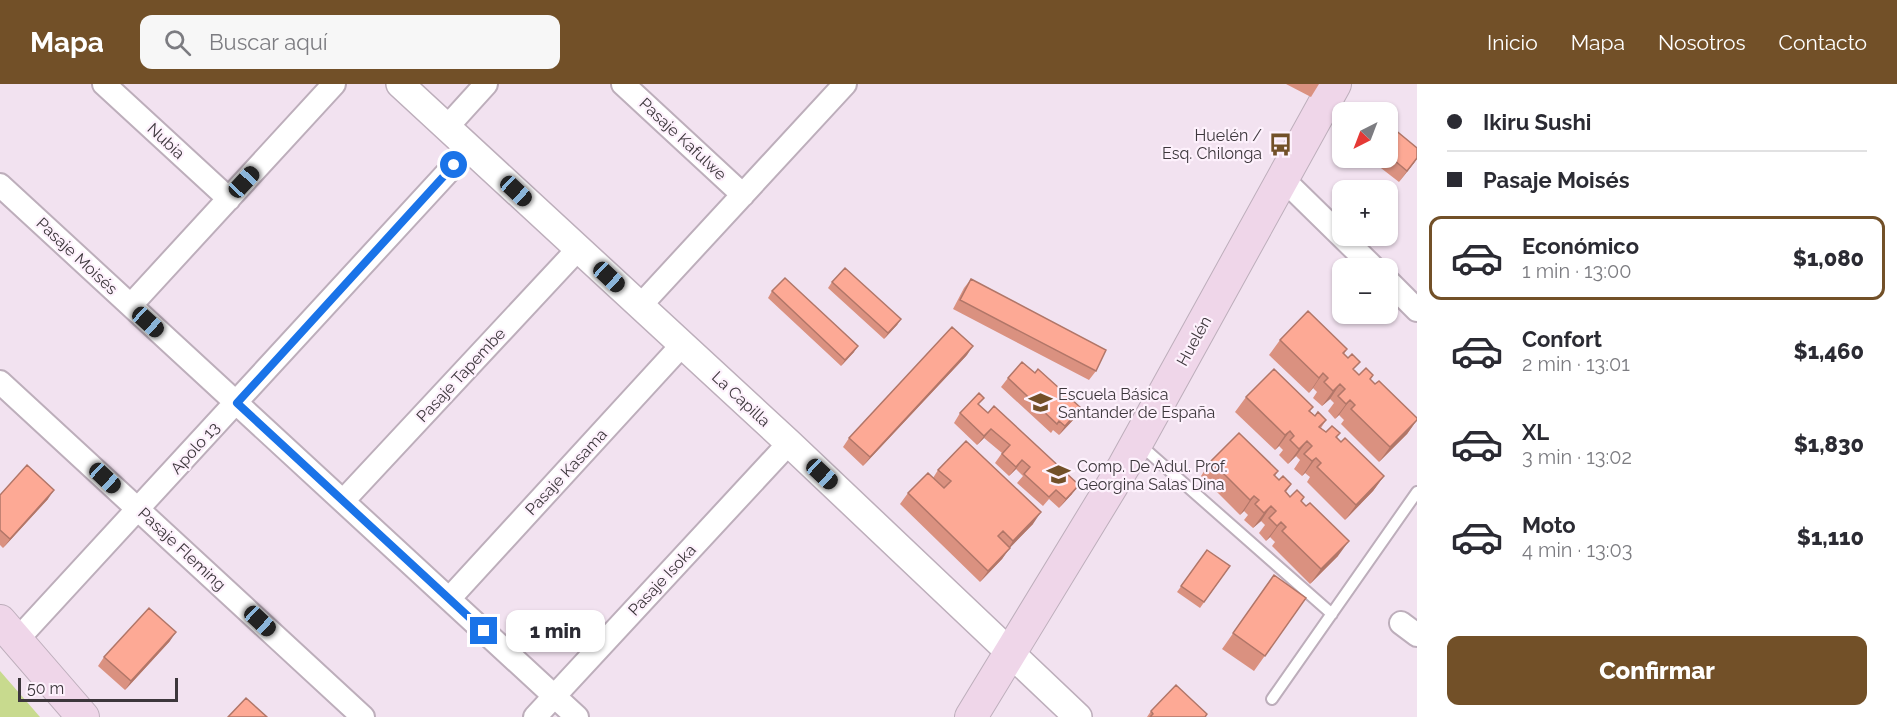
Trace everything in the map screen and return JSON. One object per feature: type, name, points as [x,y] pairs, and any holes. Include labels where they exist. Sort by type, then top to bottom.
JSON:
[{"type":"main road","name":"Huelén","points":[[971,717],[1137,442],[1335,84]]},
{"type":"main road","points":[[8,631],[83,717]]},
{"type":"street","name":"Nubia","points":[[104,84],[229,199]]},
{"type":"street","points":[[131,305],[334,84]]},
{"type":"street","name":"La Capilla","points":[[400,84],[789,443],[1078,717]]},
{"type":"street","points":[[447,127],[486,84]]},
{"type":"street","name":"Pasaje Kafulwe","points":[[623,84],[743,195]]},
{"type":"street","points":[[640,306],[743,195],[838,87]]},
{"type":"street","name":"Apolo 13","points":[[8,631],[139,510],[470,147]]},
{"type":"street","points":[[1282,179],[1364,258]]},
{"type":"street","name":"Pasaje Moisés","points":[[0,185],[578,717]]},
{"type":"street","name":"Pasaje Tapembe","points":[[343,501],[579,248]]},
{"type":"street","points":[[1398,290],[1415,304]]},
{"type":"street","name":"Pasaje Kasama","points":[[449,599],[682,345]]},
{"type":"street","name":"Pasaje Fleming","points":[[1,385],[363,717]]},
{"type":"street","name":"Pasaje Isoka","points":[[535,717],[789,443]]},
{"type":"lane","points":[[1137,442],[1332,614]]},
{"type":"lane","points":[[1272,699],[1417,492]]},
{"type":"green space","points":[[0,671],[40,717],[0,717]]},
{"type":"building","points":[[1398,132],[1417,148],[1417,158],[1407,171],[1398,163]]},
{"type":"building","points":[[845,268],[901,319],[888,333],[832,282]]},
{"type":"building","points":[[785,278],[858,346],[845,360],[772,291]]},
{"type":"building","points":[[971,279],[1106,350],[1096,371],[960,300]]},
{"type":"building","points":[[1308,311],[1347,349],[1343,353],[1348,358],[1352,354],[1360,362],[1353,369],[1359,375],[1366,368],[1373,375],[1370,379],[1375,384],[1379,381],[1417,418],[1390,447],[1351,409],[1355,405],[1350,400],[1346,404],[1338,396],[1345,389],[1340,384],[1333,391],[1324,382],[1328,378],[1323,373],[1319,378],[1280,340]]},
{"type":"building","points":[[952,327],[973,346],[870,457],[849,438]]},
{"type":"building","points":[[1022,362],[1035,373],[1038,369],[1081,408],[1065,426],[1059,421],[1057,424],[1008,378]]},
{"type":"building","points":[[1274,369],[1313,407],[1309,411],[1315,416],[1318,412],[1326,420],[1319,427],[1326,432],[1332,426],[1340,433],[1336,437],[1341,442],[1345,438],[1384,476],[1356,505],[1317,467],[1321,463],[1316,458],[1312,461],[1304,454],[1312,446],[1307,441],[1299,449],[1290,440],[1294,436],[1290,431],[1285,435],[1246,397]]},
{"type":"building","points":[[979,393],[984,398],[978,404],[988,413],[994,406],[1079,485],[1066,499],[1056,490],[1049,497],[1024,474],[1030,467],[1022,460],[1016,467],[1002,454],[1010,445],[991,429],[984,436],[960,413]]},
{"type":"building","points":[[1239,433],[1278,471],[1274,475],[1279,480],[1283,476],[1291,484],[1285,491],[1290,497],[1297,490],[1304,497],[1301,501],[1306,506],[1310,503],[1349,541],[1321,569],[1282,531],[1286,527],[1281,522],[1277,526],[1269,518],[1276,511],[1271,506],[1264,513],[1255,504],[1259,500],[1254,496],[1250,500],[1211,461]]},
{"type":"building","points":[[966,441],[1041,512],[1013,541],[1003,531],[998,536],[1010,548],[988,571],[908,493],[928,473],[944,488],[951,481],[938,470]]},
{"type":"building","points":[[27,465],[54,490],[10,539],[0,530],[0,495]]},
{"type":"building","points":[[1207,550],[1230,566],[1204,602],[1181,586]]},
{"type":"building","points":[[1274,575],[1306,598],[1265,656],[1233,633]]},
{"type":"building","points":[[149,608],[176,632],[131,681],[104,657]]},
{"type":"building","points":[[1176,685],[1207,714],[1205,717],[1150,717],[1153,714],[1151,711]]},
{"type":"building","points":[[246,698],[267,717],[228,717]]},
{"type":"place","name":"Huelén / Esq. Chilonga","points":[[1280,144]]},
{"type":"place","name":"Escuela Básica Santander de España","points":[[1040,403]]},
{"type":"place","name":"Comp. De Adul. Prof. Georgina Salas Dina","points":[[1059,475]]},
{"type":"route","points":[[454,165],[237,403],[484,631]]}]
